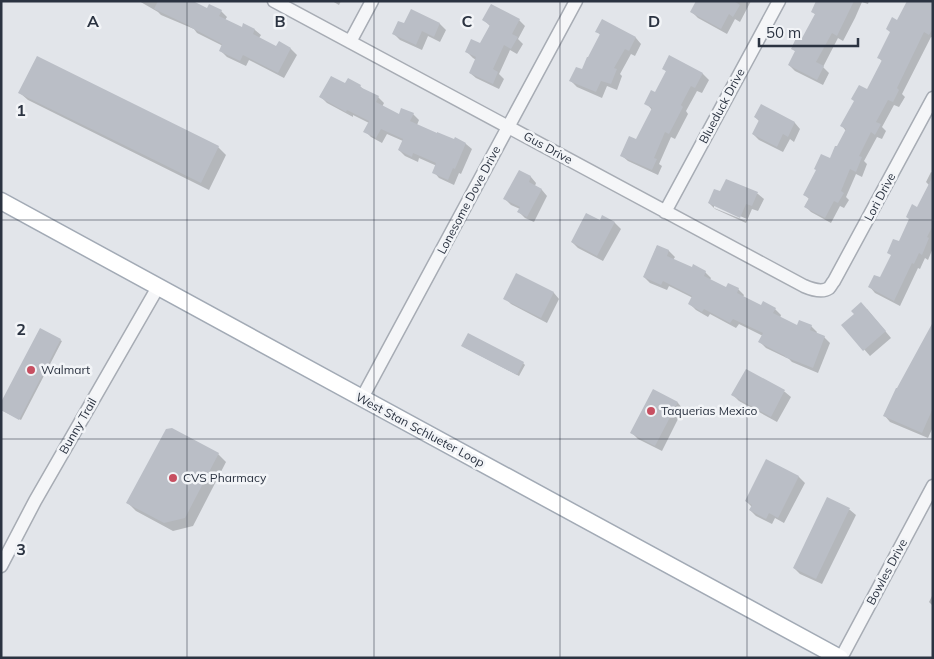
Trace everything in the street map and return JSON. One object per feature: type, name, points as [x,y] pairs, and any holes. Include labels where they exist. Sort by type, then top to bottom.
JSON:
[{"type":"main road","name":"West Stan Schlueter Loop","points":[[1,201],[841,658]]},
{"type":"street","name":"Gus Drive","points":[[274,1],[804,286],[812,290],[822,290]]},
{"type":"street","points":[[350,42],[372,1]]},
{"type":"street","name":"Lonesome Dove Drive","points":[[362,398],[576,1]]},
{"type":"street","name":"Blueduck Drive","points":[[665,212],[779,1]]},
{"type":"street","name":"Lori Drive","points":[[822,290],[828,289],[834,281],[933,98]]},
{"type":"street","name":"Bunny Trail","points":[[1,566],[35,501],[158,287]]},
{"type":"street","name":"Bowles Drive","points":[[841,658],[933,486]]},
{"type":"building","points":[[158,1],[193,1],[207,8],[209,4],[222,10],[219,16],[242,27],[243,23],[255,29],[253,34],[276,46],[279,41],[291,48],[278,73],[243,55],[240,61],[219,51],[222,44],[154,9]]},
{"type":"building","points":[[696,1],[734,1],[740,5],[733,17],[729,14],[721,29],[690,12]]},
{"type":"building","points":[[816,1],[854,1],[837,36],[832,33],[816,62],[824,66],[817,80],[788,65],[795,51],[791,49],[797,36],[802,38],[815,14],[811,12]]},
{"type":"building","points":[[907,1],[933,1],[933,28],[929,35],[924,32],[897,88],[899,90],[893,102],[888,100],[876,122],[881,124],[875,135],[871,132],[859,156],[862,157],[856,172],[850,169],[841,191],[844,193],[838,203],[834,201],[825,218],[804,207],[809,198],[803,195],[816,170],[814,169],[821,154],[830,158],[835,146],[837,146],[846,129],[840,126],[854,101],[851,99],[859,85],[867,89],[882,60],[877,58],[890,32],[886,29],[892,17],[897,20]]},
{"type":"building","points":[[491,4],[520,19],[512,34],[518,37],[511,49],[504,45],[493,69],[498,72],[493,84],[469,73],[476,57],[465,52],[471,39],[480,43],[490,25],[482,20]]},
{"type":"building","points":[[411,9],[440,23],[434,37],[422,31],[416,45],[392,34],[398,21],[404,23]]},
{"type":"building","points":[[602,19],[636,37],[629,51],[625,49],[614,68],[617,69],[611,84],[601,81],[596,92],[569,81],[576,67],[582,69],[600,34],[595,32]]},
{"type":"building","points":[[669,55],[703,73],[695,88],[691,86],[669,134],[665,132],[654,158],[657,159],[652,170],[620,156],[629,136],[636,139],[652,108],[644,104],[651,90],[655,92],[666,71],[662,69]]},
{"type":"building","points":[[37,56],[219,146],[201,183],[18,93]]},
{"type":"building","points":[[331,76],[345,83],[348,78],[361,85],[360,87],[379,96],[376,102],[399,114],[401,108],[414,113],[410,121],[437,133],[454,139],[455,137],[466,143],[448,180],[432,173],[436,163],[413,153],[412,157],[398,150],[403,139],[381,129],[376,138],[363,132],[369,121],[347,110],[346,112],[319,97]]},
{"type":"building","points":[[761,104],[795,122],[788,137],[783,134],[777,147],[752,134],[759,120],[754,117]]},
{"type":"building","points":[[519,170],[531,176],[529,182],[542,189],[527,217],[517,212],[520,207],[503,199]]},
{"type":"building","points":[[933,176],[933,225],[927,237],[929,238],[922,255],[919,253],[914,264],[912,263],[894,301],[868,287],[874,275],[880,277],[891,255],[887,253],[893,239],[899,241],[909,219],[906,217],[912,204],[917,207]]},
{"type":"building","points":[[726,179],[758,192],[752,206],[746,204],[740,218],[708,203],[714,189],[720,191]]},
{"type":"building","points":[[586,213],[600,220],[602,215],[615,222],[597,256],[571,242]]},
{"type":"building","points":[[657,245],[669,250],[667,256],[692,267],[693,264],[706,271],[704,276],[726,287],[728,283],[739,288],[737,293],[761,305],[763,301],[776,308],[773,313],[797,325],[799,320],[812,325],[810,330],[825,336],[813,368],[785,357],[758,342],[763,333],[733,319],[730,323],[704,309],[702,312],[688,304],[692,296],[663,281],[661,285],[643,277]]},
{"type":"building","points":[[516,273],[554,292],[541,318],[503,299]]},
{"type":"building","points":[[861,302],[886,331],[863,351],[841,325],[854,314],[851,311]]},
{"type":"building","points":[[933,322],[933,408],[922,433],[883,416],[896,388]]},
{"type":"building","name":"Walmart","points":[[40,328],[61,339],[19,420],[1,410],[1,402]]},
{"type":"building","points":[[468,333],[524,362],[517,375],[461,346]]},
{"type":"building","points":[[746,369],[785,390],[771,417],[731,395]]},
{"type":"building","points":[[653,389],[678,402],[655,446],[630,433]]},
{"type":"building","name":"CVS Pharmacy","points":[[172,428],[219,453],[185,518],[164,523],[126,503],[166,429]]},
{"type":"building","points":[[766,459],[799,476],[778,518],[769,513],[766,519],[749,510],[752,505],[745,501]]},
{"type":"building","points":[[827,497],[850,508],[816,579],[793,568]]},
{"type":"place","name":"Walmart","points":[[31,370]]},
{"type":"place","name":"Taquerias Mexico","points":[[651,411]]},
{"type":"place","name":"CVS Pharmacy","points":[[173,478]]}]
